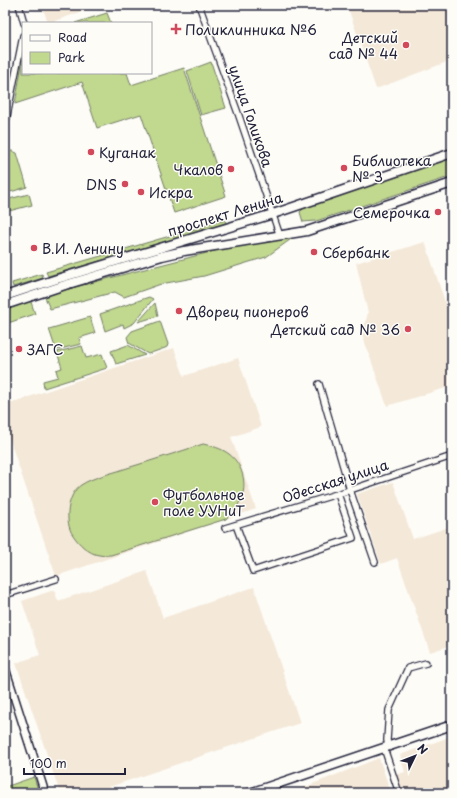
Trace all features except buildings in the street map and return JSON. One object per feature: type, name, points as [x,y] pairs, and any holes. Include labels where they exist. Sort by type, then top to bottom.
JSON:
[{"type":"main road","name":"проспект Ленина","points":[[6,298],[57,279],[273,214],[452,153]]},
{"type":"main road","name":"проспект Ленина","points":[[6,298],[87,278],[162,256],[313,229],[452,183]]},
{"type":"main road","points":[[250,793],[452,725]]},
{"type":"street","points":[[19,5],[24,22]]},
{"type":"street","name":"улица Голикова","points":[[199,5],[280,236]]},
{"type":"street","points":[[5,126],[22,41]]},
{"type":"street","points":[[319,384],[350,490],[375,562]]},
{"type":"street","name":"Одесская улица","points":[[225,528],[338,494],[452,456]]},
{"type":"street","points":[[236,525],[253,571],[353,538],[338,494]]},
{"type":"street","points":[[5,595],[56,580]]},
{"type":"street","points":[[399,793],[386,747],[389,710],[408,668],[426,663]]},
{"type":"street","points":[[5,668],[45,793]]},
{"type":"shaded area","points":[[42,5],[100,5],[52,22],[48,22]]},
{"type":"shaded area","name":"Детский сад № 44","points":[[347,5],[452,5],[452,60],[376,89]]},
{"type":"shaded area","name":"Детский сад № 36","points":[[425,242],[452,323],[452,386],[387,406],[362,334],[368,313],[356,263]]},
{"type":"shaded area","points":[[174,348],[184,376],[238,358],[261,427],[231,437],[256,509],[56,576],[5,426],[5,405]]},
{"type":"shaded area","points":[[393,482],[413,539],[452,526],[452,645],[430,652],[397,558],[381,564],[357,494]]},
{"type":"shaded area","points":[[147,571],[163,618],[254,587],[300,723],[91,793],[60,793],[16,663],[40,655],[22,601],[54,590],[58,601]]},
{"type":"shaded area","points":[[452,736],[452,793],[402,793],[396,775],[405,772],[400,755]]},
{"type":"shaded area","points":[[379,758],[391,793],[290,793]]},
{"type":"green space","points":[[107,13],[111,22],[78,22]]},
{"type":"green space","points":[[211,62],[226,108],[201,115],[187,71]]},
{"type":"green space","points":[[22,64],[22,74],[127,74],[131,85],[184,68],[226,196],[174,213],[141,114],[97,128],[82,82],[15,104]]},
{"type":"green space","points":[[9,151],[17,153],[27,187],[7,193],[5,191],[5,182]]},
{"type":"green space","points":[[452,156],[452,176],[316,221],[303,222],[300,212],[307,205]]},
{"type":"green space","points":[[29,194],[32,205],[5,212],[5,200]]},
{"type":"green space","points":[[225,220],[226,224],[48,276],[46,272]]},
{"type":"green space","points":[[294,237],[266,257],[204,276],[161,284],[124,297],[115,292],[50,309],[44,295],[226,248]]},
{"type":"green space","points":[[42,274],[43,278],[13,287],[12,283]]},
{"type":"green space","points":[[149,297],[153,299],[134,323],[124,328],[123,324],[105,331],[100,314]]},
{"type":"green space","points":[[30,299],[35,314],[5,324],[5,307]]},
{"type":"green space","points":[[155,303],[158,316],[138,322]]},
{"type":"green space","points":[[90,317],[95,333],[79,338],[81,344],[56,350],[49,329]]},
{"type":"green space","points":[[160,321],[168,344],[167,347],[148,354],[129,343],[127,337],[132,331]]},
{"type":"green space","points":[[128,345],[145,355],[116,364],[111,351]]},
{"type":"green space","points":[[82,346],[86,358],[102,354],[107,368],[44,388],[43,381],[58,377],[56,370],[62,368],[57,352]]},
{"type":"green space","name":"Футбольное поле УУНиТ","points":[[203,444],[213,446],[229,454],[238,464],[241,471],[244,485],[241,499],[237,507],[226,519],[111,555],[91,553],[75,538],[68,523],[68,509],[76,489],[81,485],[96,478]]},
{"type":"green space","points":[[34,777],[39,793],[5,793],[5,787]]},
{"type":"place","name":"Поликлинника №6","points":[[176,29]]},
{"type":"place","name":"Детский сад № 44","points":[[406,45]]},
{"type":"place","name":"Куганак","points":[[91,152]]},
{"type":"place","name":"Библиотека № 3","points":[[344,168]]},
{"type":"place","name":"Чкалов","points":[[231,169]]},
{"type":"place","name":"DNS","points":[[125,184]]},
{"type":"place","name":"Искра","points":[[141,192]]},
{"type":"place","name":"Семерочка","points":[[438,212]]},
{"type":"place","name":"В.И. Ленину","points":[[34,248]]},
{"type":"place","name":"Сбербанк","points":[[314,252]]},
{"type":"place","name":"Дворец пионеров","points":[[179,311]]},
{"type":"place","name":"Детский сад № 36","points":[[408,329]]},
{"type":"place","name":"ЗАГС","points":[[19,349]]},
{"type":"place","name":"Футбольное поле УУНиТ","points":[[155,502]]}]
